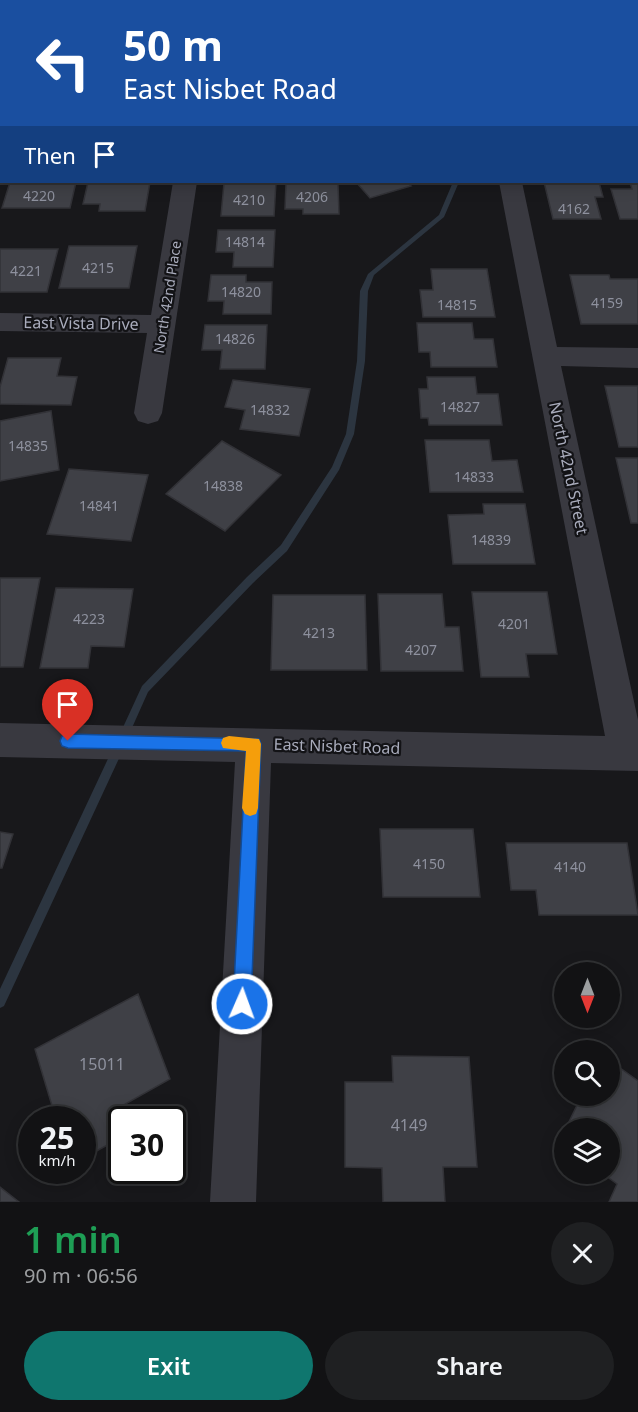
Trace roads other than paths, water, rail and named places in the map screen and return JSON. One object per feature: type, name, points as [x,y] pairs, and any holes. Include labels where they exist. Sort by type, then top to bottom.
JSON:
[{"type":"street","name":"North 42nd Place","points":[[148,413],[185,183]]},
{"type":"street","name":"North 42nd Street","points":[[510,183],[633,754]]},
{"type":"street","name":"East Vista Drive","points":[[0,322],[162,324]]},
{"type":"street","points":[[546,356],[638,358]]},
{"type":"street","name":"East Nisbet Road","points":[[0,740],[633,754]]},
{"type":"street","points":[[233,1202],[254,744]]},
{"type":"waterway","points":[[124,736],[145,689],[284,548],[336,468],[350,434],[361,361],[364,291],[371,274],[442,216],[456,183]]},
{"type":"waterway","points":[[0,1002],[118,749]]}]
